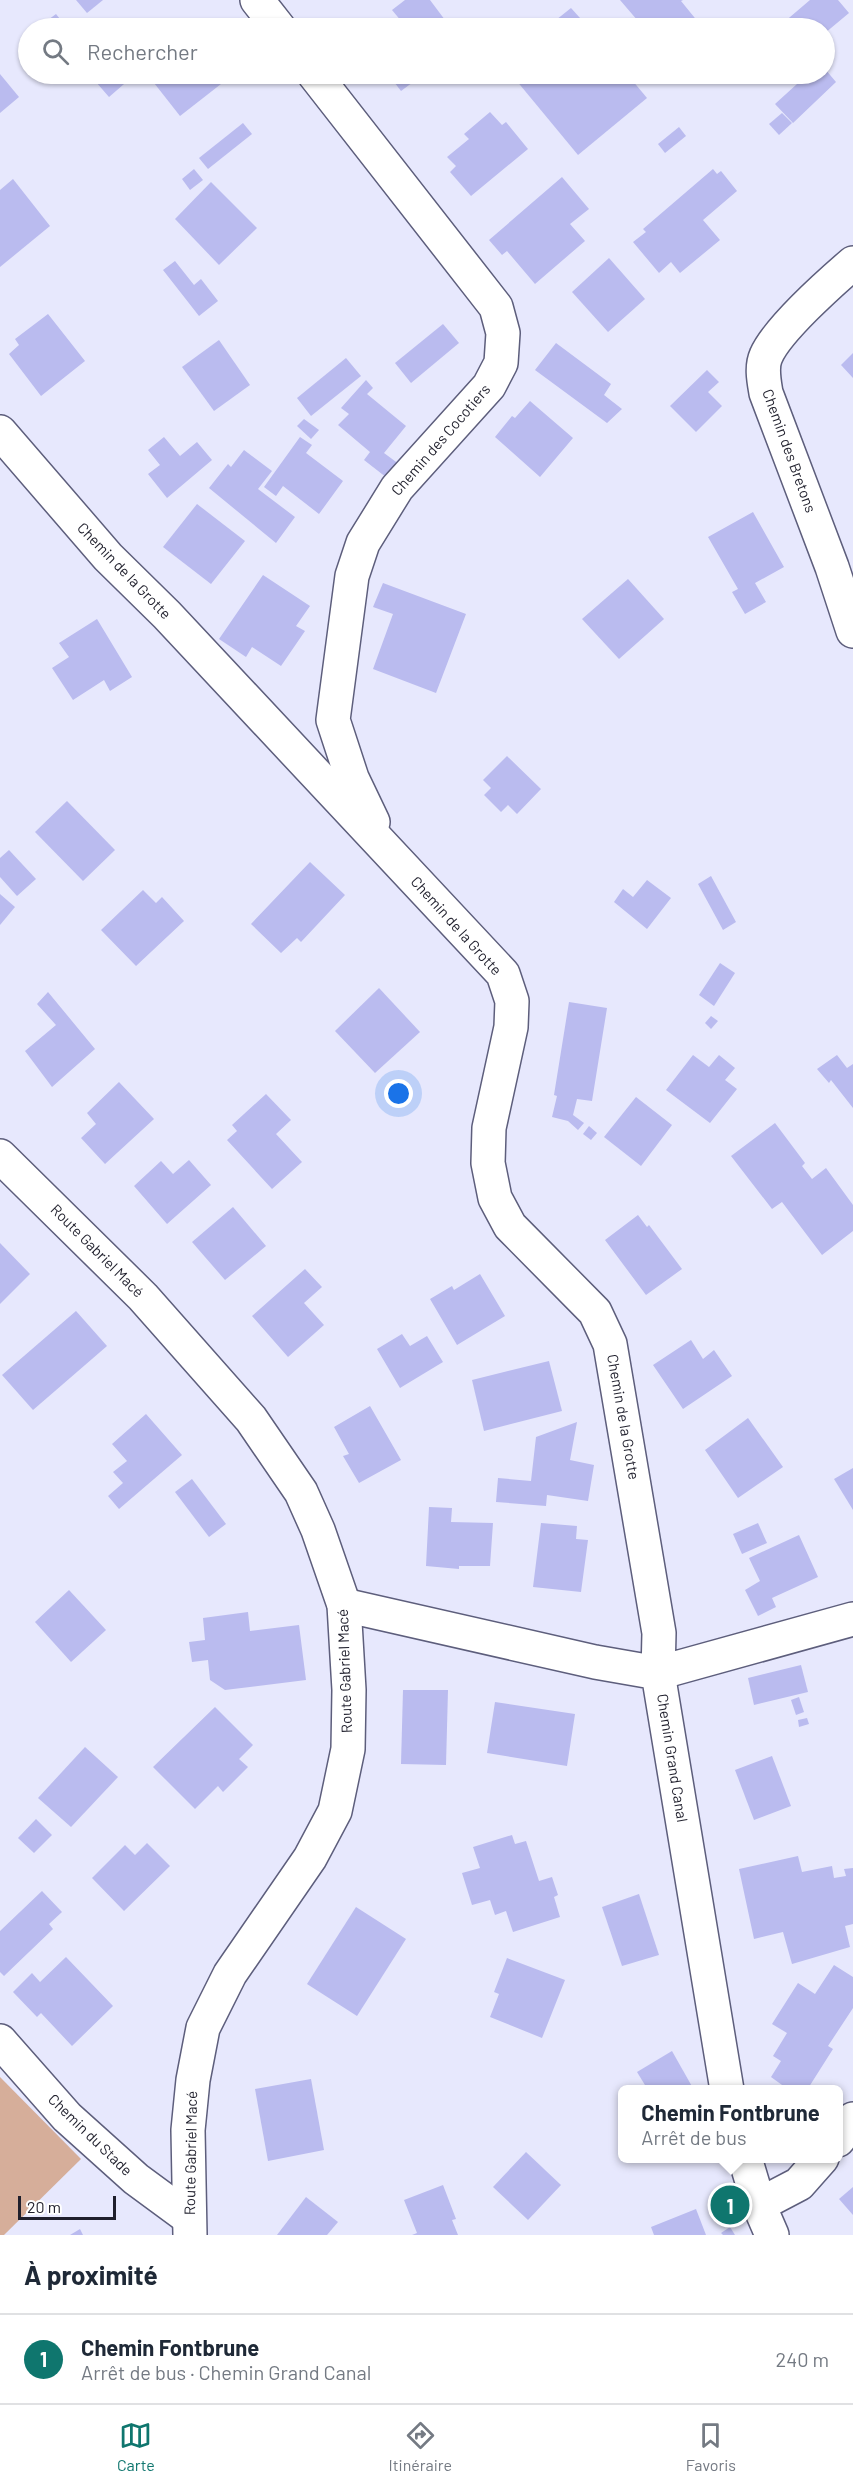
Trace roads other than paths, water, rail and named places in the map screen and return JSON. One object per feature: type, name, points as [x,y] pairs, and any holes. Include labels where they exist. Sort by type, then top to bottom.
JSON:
[{"type":"street","points":[[257,0],[271,18]]},
{"type":"street","name":"Chemin des Cocotiers","points":[[322,84],[496,307],[503,333],[501,363],[489,386],[397,488],[363,543],[352,576],[333,720],[352,778],[387,850]]},
{"type":"street","name":"Chemin des Bretons","points":[[853,262],[781,335],[766,356],[763,377],[766,393],[832,567],[853,631]]},
{"type":"street","name":"Chemin de la Grotte","points":[[0,432],[108,557],[167,615],[502,974],[512,1001],[511,1027],[489,1128],[488,1163],[495,1198],[510,1226],[595,1312],[610,1344],[659,1633],[658,1673]]},
{"type":"street","name":"Route Gabriel Macé","points":[[0,1156],[143,1297],[251,1419],[301,1492],[318,1530],[344,1605],[349,1690],[348,1749],[335,1810],[310,1858],[230,1974],[203,2028],[193,2080],[188,2130],[190,2227]]},
{"type":"street","name":"Chemin Grand Canal","points":[[344,1605],[595,1662],[658,1673],[726,2085]]},
{"type":"street","points":[[658,1673],[853,1619]]},
{"type":"street","name":"Chemin du Stade","points":[[0,2041],[67,2117],[190,2227]]},
{"type":"street","points":[[843,2133],[853,2119]]},
{"type":"street","points":[[746,2163],[759,2205],[772,2235]]},
{"type":"street","points":[[759,2205],[799,2184],[818,2163]]},
{"type":"place","name":"Chemin Fontbrune","points":[[730,2205]]}]
